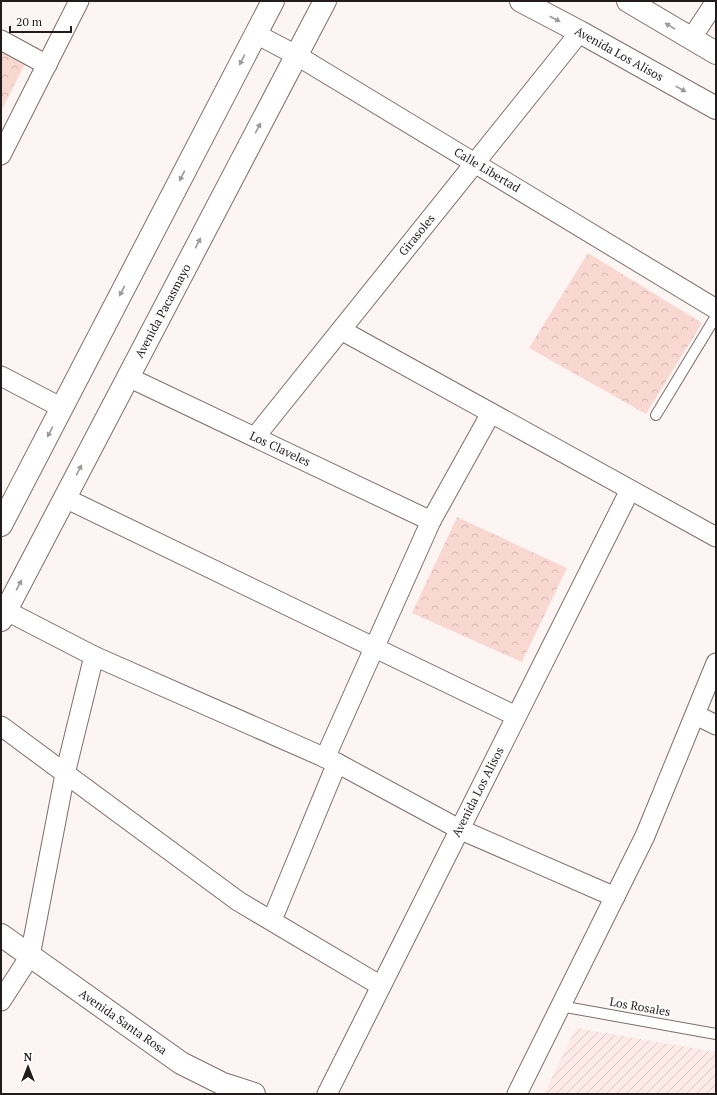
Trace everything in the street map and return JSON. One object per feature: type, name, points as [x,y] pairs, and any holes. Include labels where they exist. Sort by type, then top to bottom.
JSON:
[{"type":"main road","points":[[1,525],[273,1]]},
{"type":"main road","name":"Avenida Pacasmayo","points":[[3,613],[65,498],[325,1]]},
{"type":"main road","name":"Avenida Los Alisos","points":[[521,1],[580,32],[716,108]]},
{"type":"main road","points":[[628,1],[716,54]]},
{"type":"main road","name":"Avenida Santa Rosa","points":[[1,935],[220,1089],[254,1094]]},
{"type":"street","points":[[1,155],[79,1]]},
{"type":"street","points":[[691,39],[716,1]]},
{"type":"street","name":"Girasoles","points":[[255,437],[580,32]]},
{"type":"street","name":"Calle Libertad","points":[[256,34],[296,55],[716,309]]},
{"type":"street","points":[[1,40],[47,64]]},
{"type":"street","points":[[341,330],[716,537]]},
{"type":"street","points":[[1,376],[62,408]]},
{"type":"street","name":"Los Claveles","points":[[128,377],[431,521]]},
{"type":"street","points":[[272,920],[375,648],[431,521],[490,413]]},
{"type":"street","name":"Avenida Los Alisos","points":[[326,1094],[630,490]]},
{"type":"street","points":[[65,498],[516,716]]},
{"type":"street","points":[[3,613],[94,656],[331,761],[460,829],[615,897]]},
{"type":"street","points":[[1,1001],[30,956],[65,774],[94,656]]},
{"type":"street","points":[[517,1094],[645,836],[696,715],[716,663]]},
{"type":"street","points":[[696,715],[716,725]]},
{"type":"street","points":[[1,726],[238,900],[381,986]]},
{"type":"lane","points":[[656,415],[716,316]]},
{"type":"lane","name":"Los Rosales","points":[[560,1006],[716,1034]]},
{"type":"shaded area","points":[[576,1028],[716,1052],[716,1094],[544,1094]]},
{"type":"green space","points":[[1,48],[26,62],[1,111]]},
{"type":"green space","points":[[588,253],[702,323],[646,414],[529,348]]},
{"type":"green space","points":[[457,517],[567,568],[522,662],[412,613]]}]
